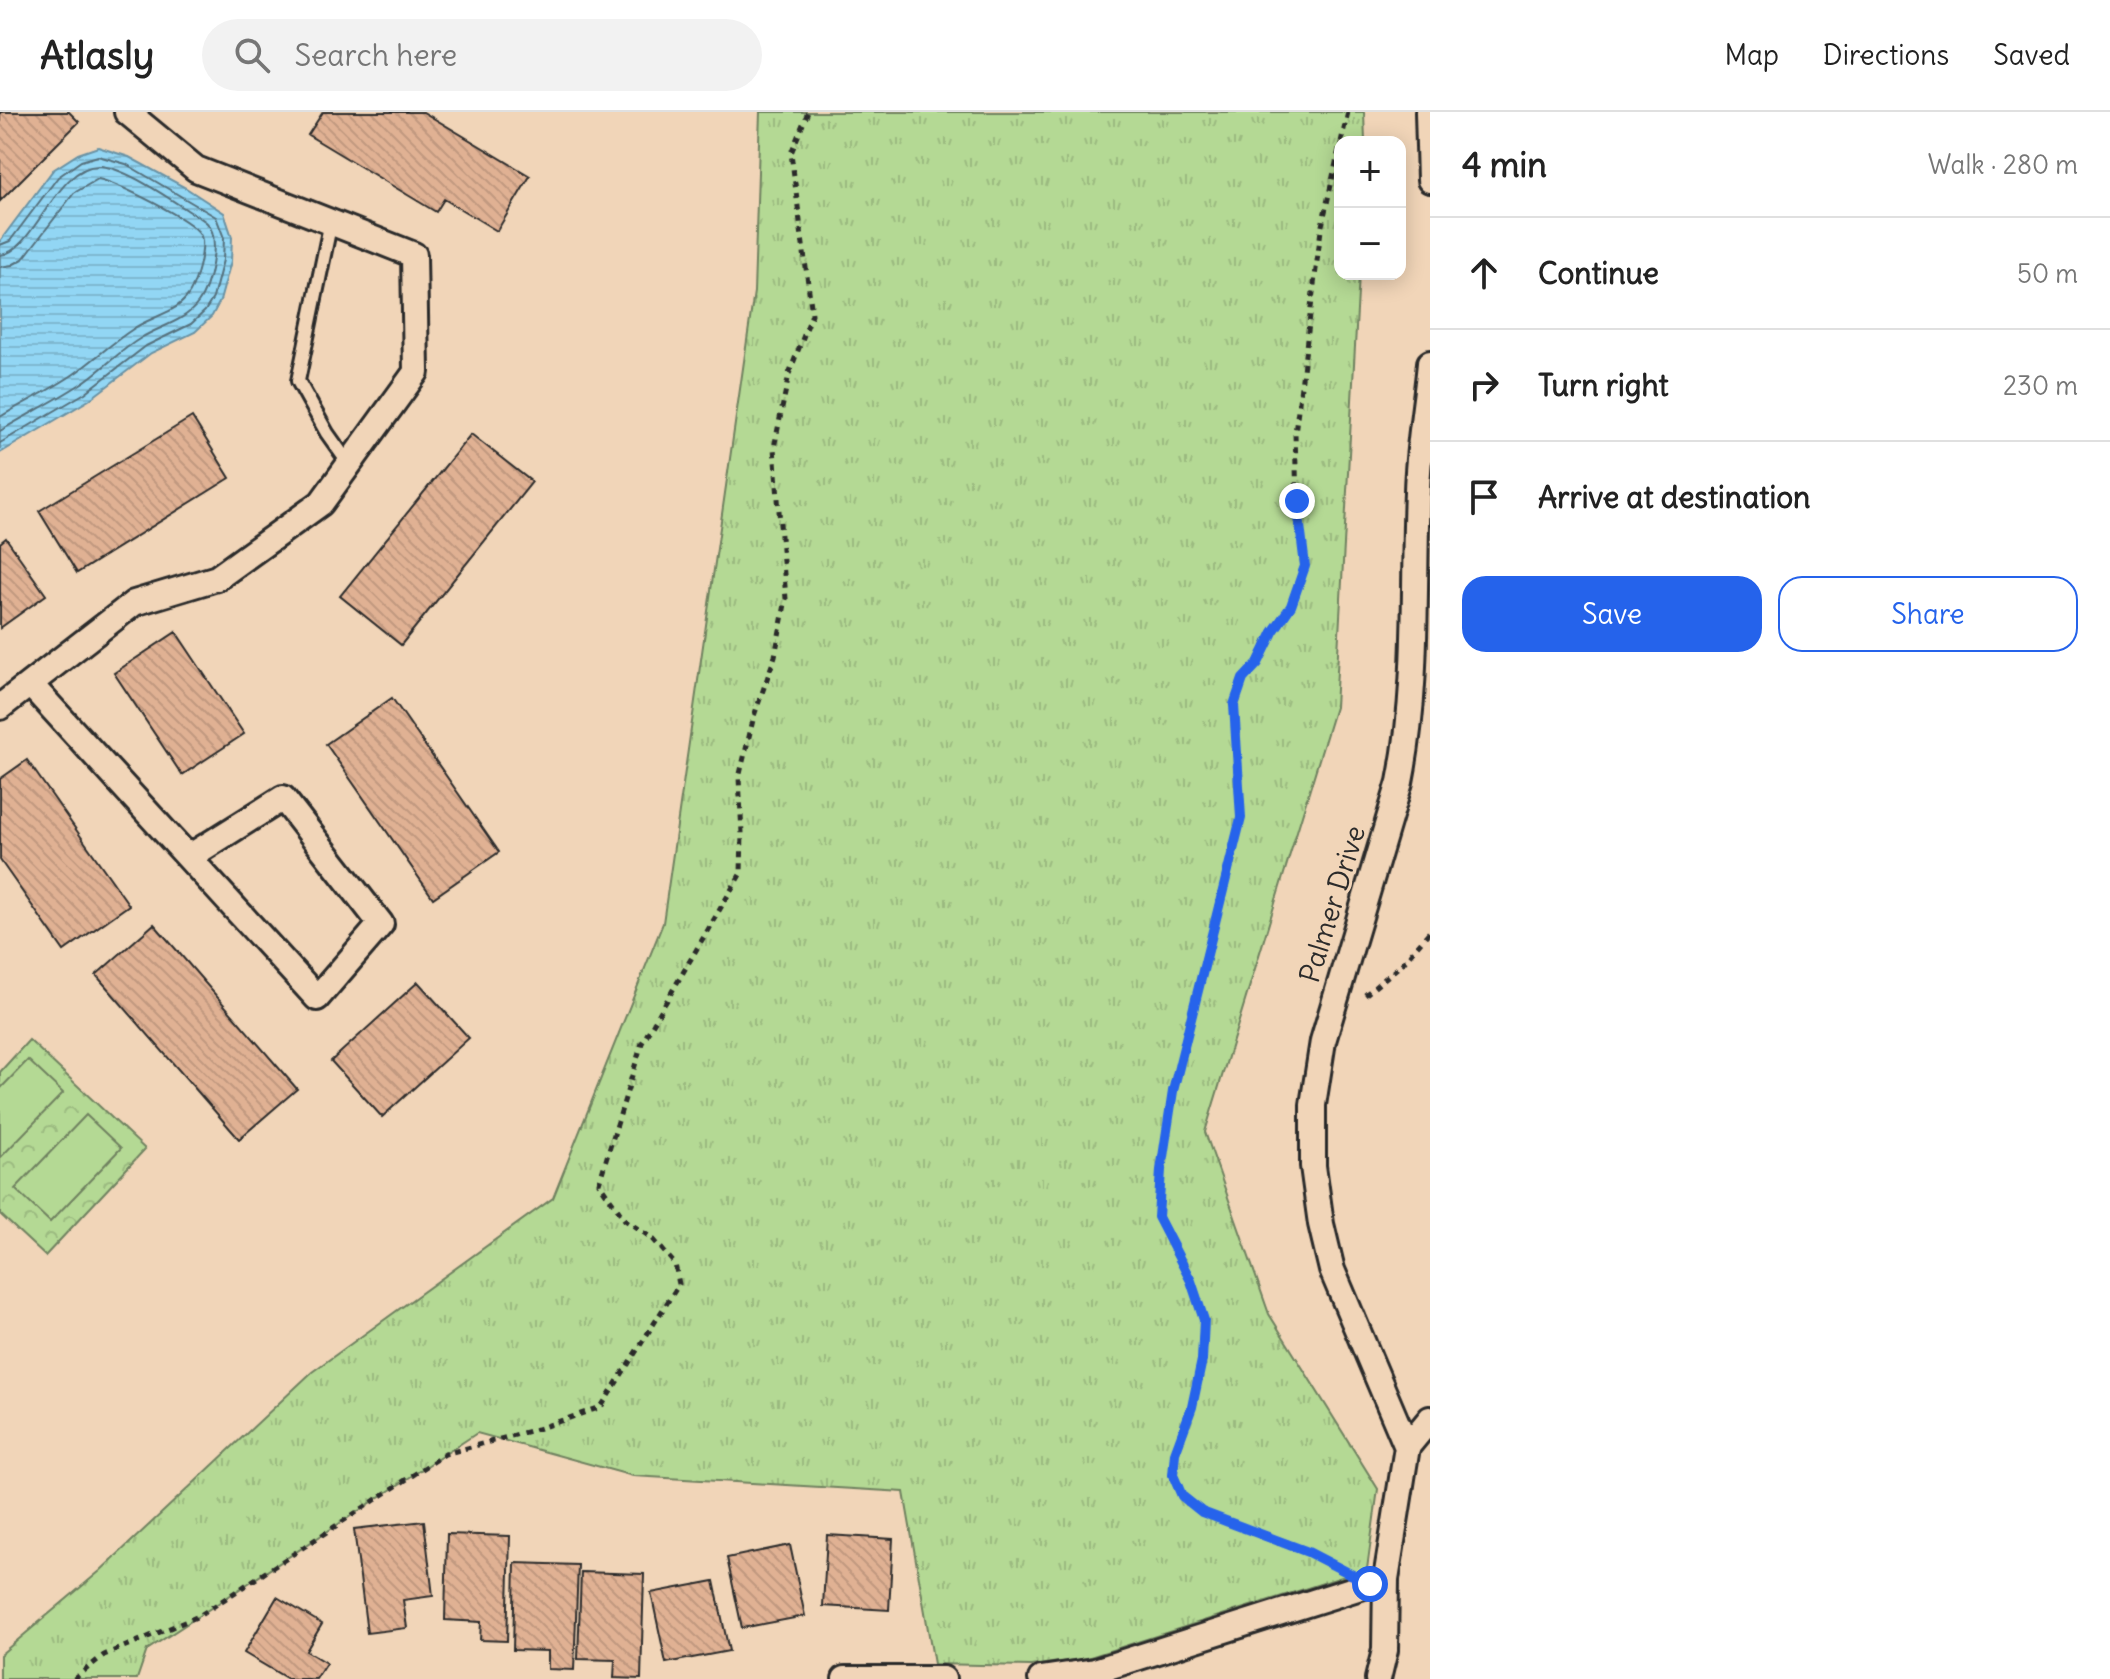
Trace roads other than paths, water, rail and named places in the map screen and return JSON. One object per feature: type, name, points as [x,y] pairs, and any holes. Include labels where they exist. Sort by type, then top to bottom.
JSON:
[{"type":"street","points":[[0,707],[134,603],[217,578],[321,503],[416,372],[414,255],[196,169],[127,112]]},
{"type":"street","points":[[1428,112],[1430,180]]},
{"type":"street","name":"Palmer Drive","points":[[1407,1447],[1336,1282],[1321,1224],[1313,1166],[1313,1105],[1317,1069],[1330,1014],[1400,782],[1407,747],[1414,676],[1430,363]]},
{"type":"street","points":[[30,684],[317,998],[381,924],[283,798],[189,857]]},
{"type":"street","points":[[1378,1679],[1385,1650],[1378,1582],[1407,1447],[1430,1419]]},
{"type":"street","points":[[1041,1679],[1095,1671],[1378,1582]]},
{"type":"street","points":[[845,1679],[943,1679]]},
{"type":"lane","points":[[331,221],[298,381],[327,433],[349,464]]},
{"type":"water","points":[[98,147],[129,157],[224,213],[232,237],[231,261],[220,301],[212,316],[195,332],[151,353],[89,400],[0,453],[0,241],[53,170],[78,154]]}]
